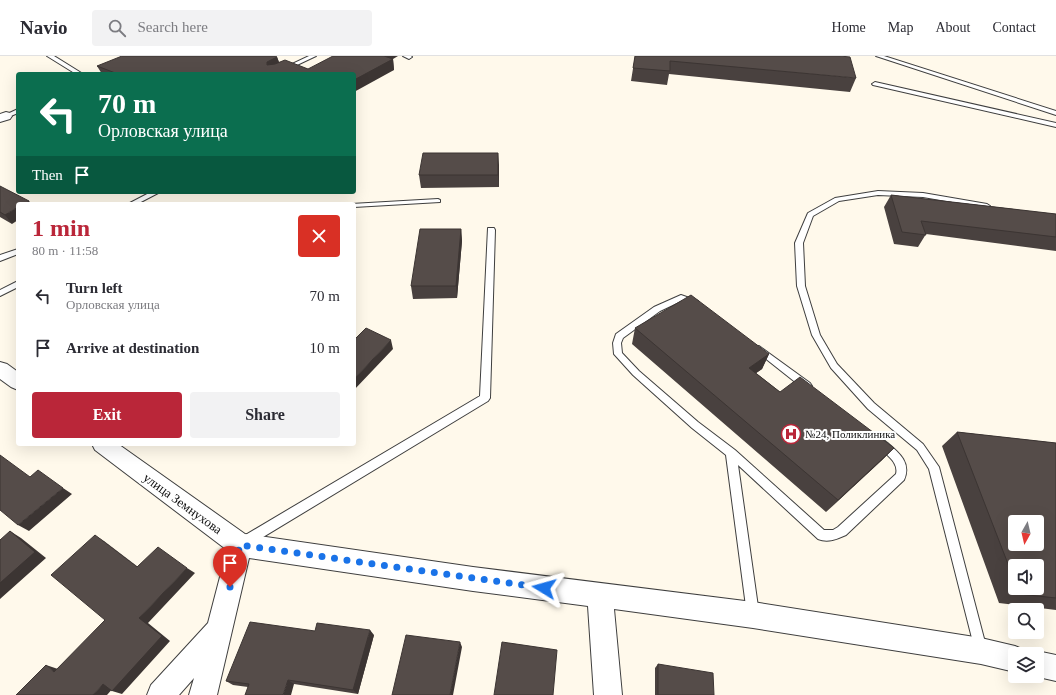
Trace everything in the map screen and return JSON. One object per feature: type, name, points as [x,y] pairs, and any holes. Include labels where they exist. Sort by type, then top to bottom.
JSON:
[{"type":"street","points":[[0,369],[16,381]]},
{"type":"street","name":"улица Земнухова","points":[[105,446],[240,545],[600,596],[753,615],[981,651],[1008,657]]},
{"type":"street","points":[[203,695],[240,545]]},
{"type":"street","points":[[600,596],[608,695]]},
{"type":"street","points":[[161,695],[220,629]]},
{"type":"street","points":[[1044,665],[1056,668]]},
{"type":"lane","points":[[50,56],[77,72]]},
{"type":"lane","points":[[278,72],[312,56]]},
{"type":"lane","points":[[879,56],[1056,113]]},
{"type":"lane","points":[[875,84],[1056,124]]},
{"type":"lane","points":[[3,117],[16,112]]},
{"type":"lane","points":[[135,202],[153,194]]},
{"type":"lane","points":[[981,651],[934,467],[920,447],[871,406],[834,366],[816,335],[801,286],[799,242],[810,215],[837,199],[878,194],[923,195],[987,206]]},
{"type":"lane","points":[[356,206],[438,201]]},
{"type":"lane","points":[[240,545],[485,398],[491,230]]},
{"type":"lane","points":[[0,258],[16,252]]},
{"type":"lane","points":[[0,293],[16,285]]},
{"type":"lane","points":[[705,307],[681,298],[657,309],[619,336],[617,343],[618,354],[636,373],[731,453],[822,535],[834,535],[842,531],[900,477],[902,470],[899,460],[875,439]]},
{"type":"lane","points":[[749,341],[812,390]]},
{"type":"lane","points":[[731,453],[753,615]]},
{"type":"building","points":[[122,56],[275,56],[277,57],[267,62],[267,65],[285,60],[308,69],[333,56],[384,56],[393,59],[356,79],[356,72],[113,72],[97,66]]},
{"type":"building","points":[[635,56],[840,56],[850,57],[856,78],[670,61],[670,71],[633,68]]},
{"type":"building","points":[[423,153],[498,153],[498,175],[419,175]]},
{"type":"building","points":[[0,186],[29,201],[16,202],[16,208],[5,215],[0,212]]},
{"type":"building","points":[[891,195],[1056,214],[1056,237],[921,221],[926,235],[902,232]]},
{"type":"building","points":[[420,229],[461,229],[456,286],[411,286]]},
{"type":"building","name":"№24, Поликлиника","points":[[691,295],[769,354],[749,368],[780,392],[800,377],[894,448],[838,500],[635,328]]},
{"type":"building","points":[[366,328],[391,340],[356,377],[356,338]]},
{"type":"building","points":[[957,432],[1056,443],[1056,598],[1028,595],[1044,595],[1044,559],[1008,559],[1008,564]]},
{"type":"building","points":[[0,455],[30,477],[38,470],[63,488],[18,525],[0,510]]},
{"type":"building","points":[[10,531],[35,552],[0,583],[0,540]]},
{"type":"building","points":[[95,535],[137,567],[158,547],[187,568],[139,618],[162,636],[112,691],[103,684],[93,695],[16,695],[46,665],[54,672],[105,620],[51,575]]},
{"type":"building","points":[[250,622],[315,631],[317,623],[370,630],[353,690],[288,680],[283,695],[245,695],[249,684],[226,681]]},
{"type":"building","points":[[406,635],[460,642],[450,695],[392,695]]},
{"type":"building","points":[[502,642],[557,650],[553,695],[494,695]]},
{"type":"building","points":[[658,664],[713,673],[714,695],[658,695]]},
{"type":"place","name":"№24, Поликлиника","points":[[791,434]]},
{"type":"route","points":[[230,587],[240,545],[544,588]]}]
